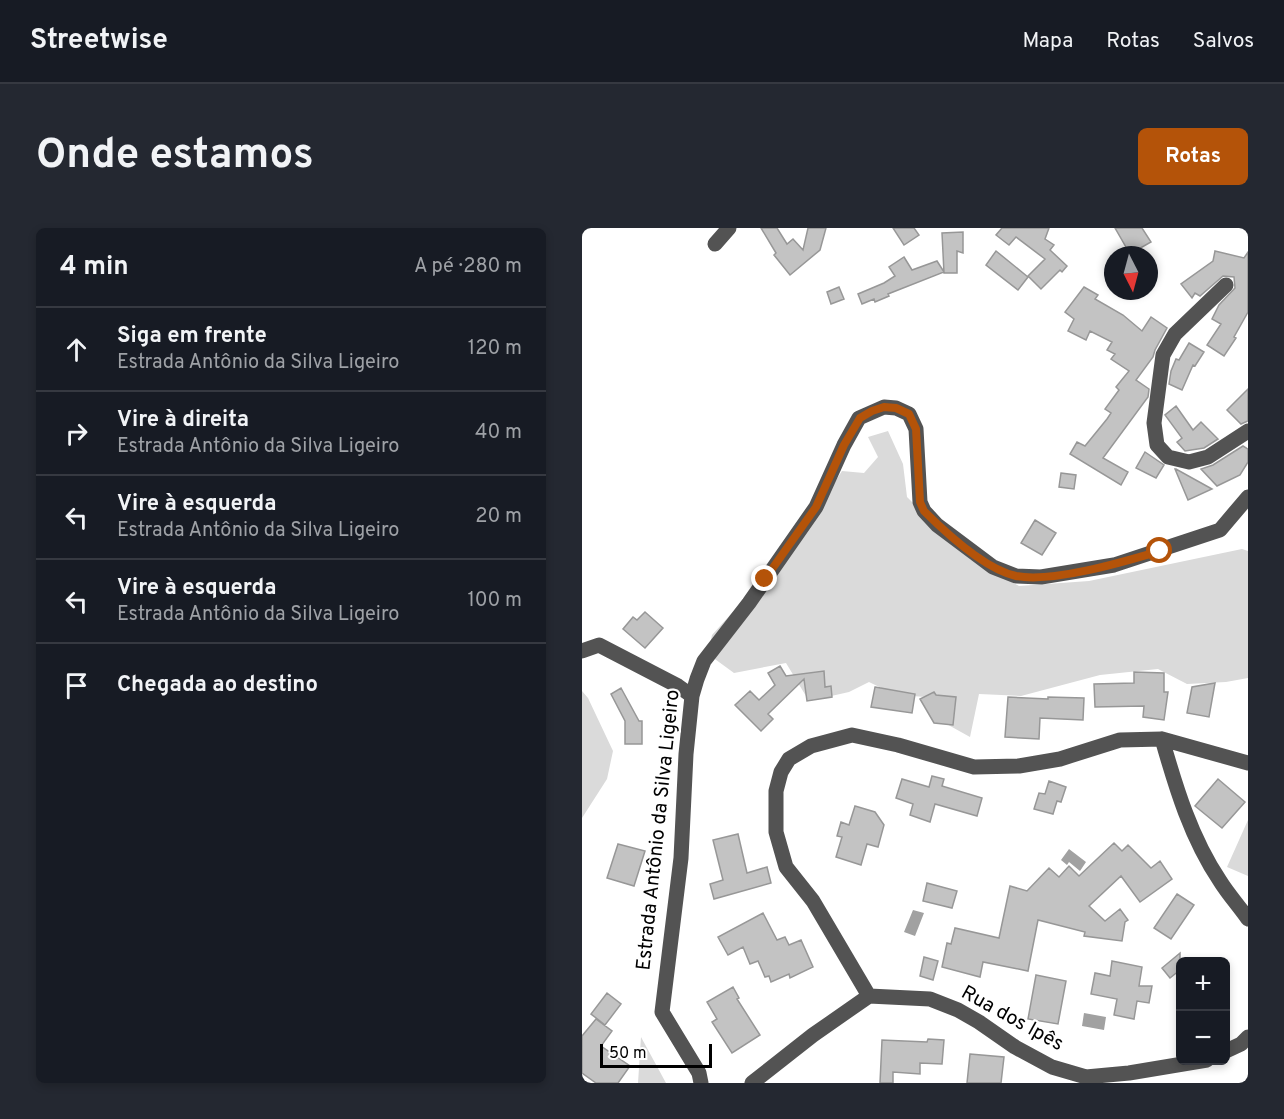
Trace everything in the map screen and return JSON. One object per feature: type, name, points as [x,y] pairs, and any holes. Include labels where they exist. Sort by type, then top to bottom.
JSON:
[{"type":"street","points":[[716,244],[729,228]]},
{"type":"street","points":[[1226,285],[1175,334],[1163,355],[1154,423],[1157,445],[1168,457],[1189,462],[1208,458],[1248,431]]},
{"type":"street","name":"Estrada Antônio da Silva Ligeiro","points":[[700,1083],[699,1073],[662,1012],[681,858],[686,754],[692,696],[704,661],[749,603],[816,507],[844,445],[860,418],[884,407],[896,408],[909,414],[916,429],[920,502],[924,511],[970,552],[993,567],[1016,576],[1041,577],[1114,565],[1160,551],[1220,530],[1248,497]]},
{"type":"street","points":[[582,648],[599,645],[678,686],[692,696]]},
{"type":"street","points":[[752,1083],[813,1035],[869,996],[813,901],[786,867],[776,832],[776,791],[781,772],[789,759],[811,746],[852,735],[898,745],[974,767],[1019,766],[1060,759],[1120,740],[1162,739],[1248,763]]},
{"type":"street","points":[[1162,739],[1181,805],[1198,843],[1219,881],[1248,918]]},
{"type":"street","name":"Rua dos Ipês","points":[[869,996],[930,999],[958,1010],[1015,1047],[1052,1067],[1086,1077],[1176,1065]]},
{"type":"street","points":[[1230,1049],[1241,1044],[1248,1037]]},
{"type":"shaded area","points":[[888,431],[903,464],[907,497],[970,559],[1019,586],[1089,581],[1242,549],[1248,551],[1248,678],[1226,682],[1187,684],[1158,669],[1100,675],[1021,696],[979,694],[970,737],[943,722],[942,698],[896,695],[869,682],[849,692],[809,701],[786,663],[734,673],[708,654],[712,635],[795,543],[842,471],[864,473],[878,457],[868,437]]},
{"type":"shaded area","points":[[582,691],[588,698],[613,751],[607,779],[582,818]]},
{"type":"shaded area","points":[[1248,820],[1248,876],[1227,867]]},
{"type":"shaded area","points":[[1069,849],[1086,862],[1080,871],[1069,862],[1067,865],[1061,860]]},
{"type":"shaded area","points":[[913,910],[924,913],[915,936],[904,932]]},
{"type":"shaded area","points":[[1084,1013],[1106,1017],[1104,1030],[1082,1026]]},
{"type":"shaded area","points":[[641,1037],[666,1083],[638,1083]]},
{"type":"building","points":[[761,228],[777,228],[787,244],[793,239],[803,250],[808,228],[826,228],[820,250],[790,275],[774,255],[776,253]]},
{"type":"building","points":[[893,228],[914,228],[919,235],[904,245]]},
{"type":"building","points":[[1002,228],[1049,228],[1045,239],[1054,245],[1050,250],[1067,266],[1041,289],[1028,276],[1045,259],[1016,237],[1009,245],[996,235]]},
{"type":"building","points":[[1115,228],[1142,228],[1151,242],[1144,246],[1125,246]]},
{"type":"building","points":[[963,232],[963,253],[957,251],[957,273],[944,273],[942,233]]},
{"type":"building","points":[[996,251],[1028,277],[1018,290],[986,265]]},
{"type":"building","points":[[1215,251],[1244,258],[1248,252],[1248,312],[1234,337],[1236,338],[1224,356],[1207,345],[1221,324],[1212,319],[1219,305],[1235,288],[1234,277],[1223,276],[1200,296],[1195,293],[1192,298],[1181,284],[1213,261]]},
{"type":"building","points":[[904,257],[912,270],[937,261],[944,272],[888,294],[889,296],[875,302],[874,299],[862,304],[858,294],[895,276],[889,267]]},
{"type":"building","points":[[839,287],[844,299],[831,304],[827,292]]},
{"type":"building","points":[[1084,287],[1098,295],[1095,299],[1123,315],[1142,331],[1151,317],[1167,328],[1153,357],[1136,380],[1149,389],[1148,397],[1103,458],[1128,472],[1121,485],[1070,454],[1077,442],[1085,446],[1107,419],[1111,413],[1105,409],[1119,390],[1116,387],[1129,371],[1111,359],[1115,354],[1107,350],[1112,342],[1090,331],[1086,340],[1068,331],[1074,319],[1065,312]]},
{"type":"building","points":[[1189,343],[1204,352],[1195,366],[1193,365],[1182,390],[1169,384],[1176,359],[1179,360]]},
{"type":"building","points":[[1248,389],[1248,421],[1241,424],[1227,410]]},
{"type":"building","points":[[1176,406],[1193,430],[1201,422],[1218,439],[1204,448],[1185,451],[1177,442],[1182,438],[1165,415]]},
{"type":"building","points":[[1243,446],[1248,449],[1248,462],[1240,475],[1217,486],[1201,469],[1213,465]]},
{"type":"building","points":[[1145,452],[1164,465],[1156,478],[1136,468]]},
{"type":"building","points":[[1176,469],[1212,489],[1188,500]]},
{"type":"building","points":[[1061,473],[1076,475],[1074,489],[1059,487]]},
{"type":"building","points":[[1035,520],[1056,533],[1042,555],[1021,543]]},
{"type":"building","points":[[645,612],[663,628],[645,648],[623,629],[633,617],[637,620]]},
{"type":"building","points":[[780,666],[786,676],[824,671],[825,687],[831,686],[832,697],[807,701],[804,679],[768,714],[773,719],[761,731],[735,705],[750,691],[759,700],[775,685],[768,673]]},
{"type":"building","points":[[1134,672],[1164,673],[1164,692],[1168,692],[1164,720],[1143,717],[1144,706],[1095,707],[1094,684],[1134,683]]},
{"type":"building","points":[[1215,683],[1209,717],[1187,713],[1192,687]]},
{"type":"building","points":[[875,687],[915,694],[912,713],[871,707]]},
{"type":"building","points":[[621,688],[639,721],[642,721],[642,744],[625,744],[625,721],[611,694]]},
{"type":"building","points":[[934,692],[936,695],[956,697],[953,725],[934,723],[920,699]]},
{"type":"building","points":[[1008,697],[1084,698],[1083,720],[1040,718],[1039,739],[1005,737]]},
{"type":"building","points":[[932,776],[944,779],[942,786],[982,798],[977,816],[935,804],[930,822],[910,815],[913,804],[896,798],[902,779],[929,787]]},
{"type":"building","points":[[1218,779],[1245,802],[1222,828],[1195,806]]},
{"type":"building","points":[[1049,781],[1066,787],[1061,802],[1057,801],[1053,814],[1034,809],[1039,793],[1045,794]]},
{"type":"building","points":[[855,806],[875,812],[884,825],[878,847],[867,844],[861,865],[836,857],[842,837],[837,836],[841,822],[849,825]]},
{"type":"building","points":[[738,834],[747,873],[767,867],[771,883],[714,899],[710,884],[723,880],[713,840]]},
{"type":"building","points":[[1114,843],[1122,851],[1128,845],[1151,868],[1160,861],[1172,879],[1140,902],[1121,876],[1089,906],[1105,921],[1120,909],[1128,920],[1125,922],[1122,941],[1084,936],[1085,932],[1038,920],[1028,971],[983,962],[980,977],[942,967],[947,943],[951,944],[955,928],[999,938],[1010,886],[1027,891],[1049,868],[1059,877],[1069,866],[1079,876]]},
{"type":"building","points":[[618,844],[645,851],[634,886],[607,878]]},
{"type":"building","points":[[927,883],[957,891],[952,908],[923,901]]},
{"type":"building","points":[[1177,894],[1194,905],[1171,939],[1154,928]]},
{"type":"building","points":[[763,913],[777,940],[785,937],[789,945],[801,940],[813,967],[790,978],[789,974],[771,982],[769,976],[765,977],[758,961],[750,964],[743,947],[728,955],[718,937]]},
{"type":"building","points":[[1180,953],[1180,957],[1176,957],[1176,973],[1170,978],[1162,968]]},
{"type":"building","points":[[924,957],[938,961],[933,980],[920,976]]},
{"type":"building","points":[[1112,961],[1142,967],[1139,986],[1152,986],[1149,1003],[1137,1001],[1134,1019],[1114,1015],[1117,999],[1091,994],[1095,973],[1110,976]]},
{"type":"building","points":[[1036,975],[1066,981],[1058,1024],[1028,1019]]},
{"type":"building","points":[[733,987],[739,998],[737,999],[760,1035],[732,1053],[712,1022],[717,1019],[707,1002]]},
{"type":"building","points":[[607,993],[621,1004],[605,1025],[591,1014]]},
{"type":"building","points":[[596,1019],[612,1031],[601,1046],[630,1066],[618,1083],[596,1083],[582,1073],[582,1036]]},
{"type":"building","points":[[928,1039],[944,1040],[942,1064],[920,1063],[920,1074],[893,1072],[893,1083],[880,1083],[882,1040],[927,1042]]},
{"type":"building","points":[[970,1054],[1004,1057],[1001,1083],[967,1083]]},
{"type":"route","points":[[765,579],[816,507],[844,445],[860,418],[884,407],[896,408],[909,414],[916,429],[920,502],[924,511],[937,525],[957,539],[970,552],[993,567],[1016,576],[1041,577],[1114,565],[1160,551]]}]
